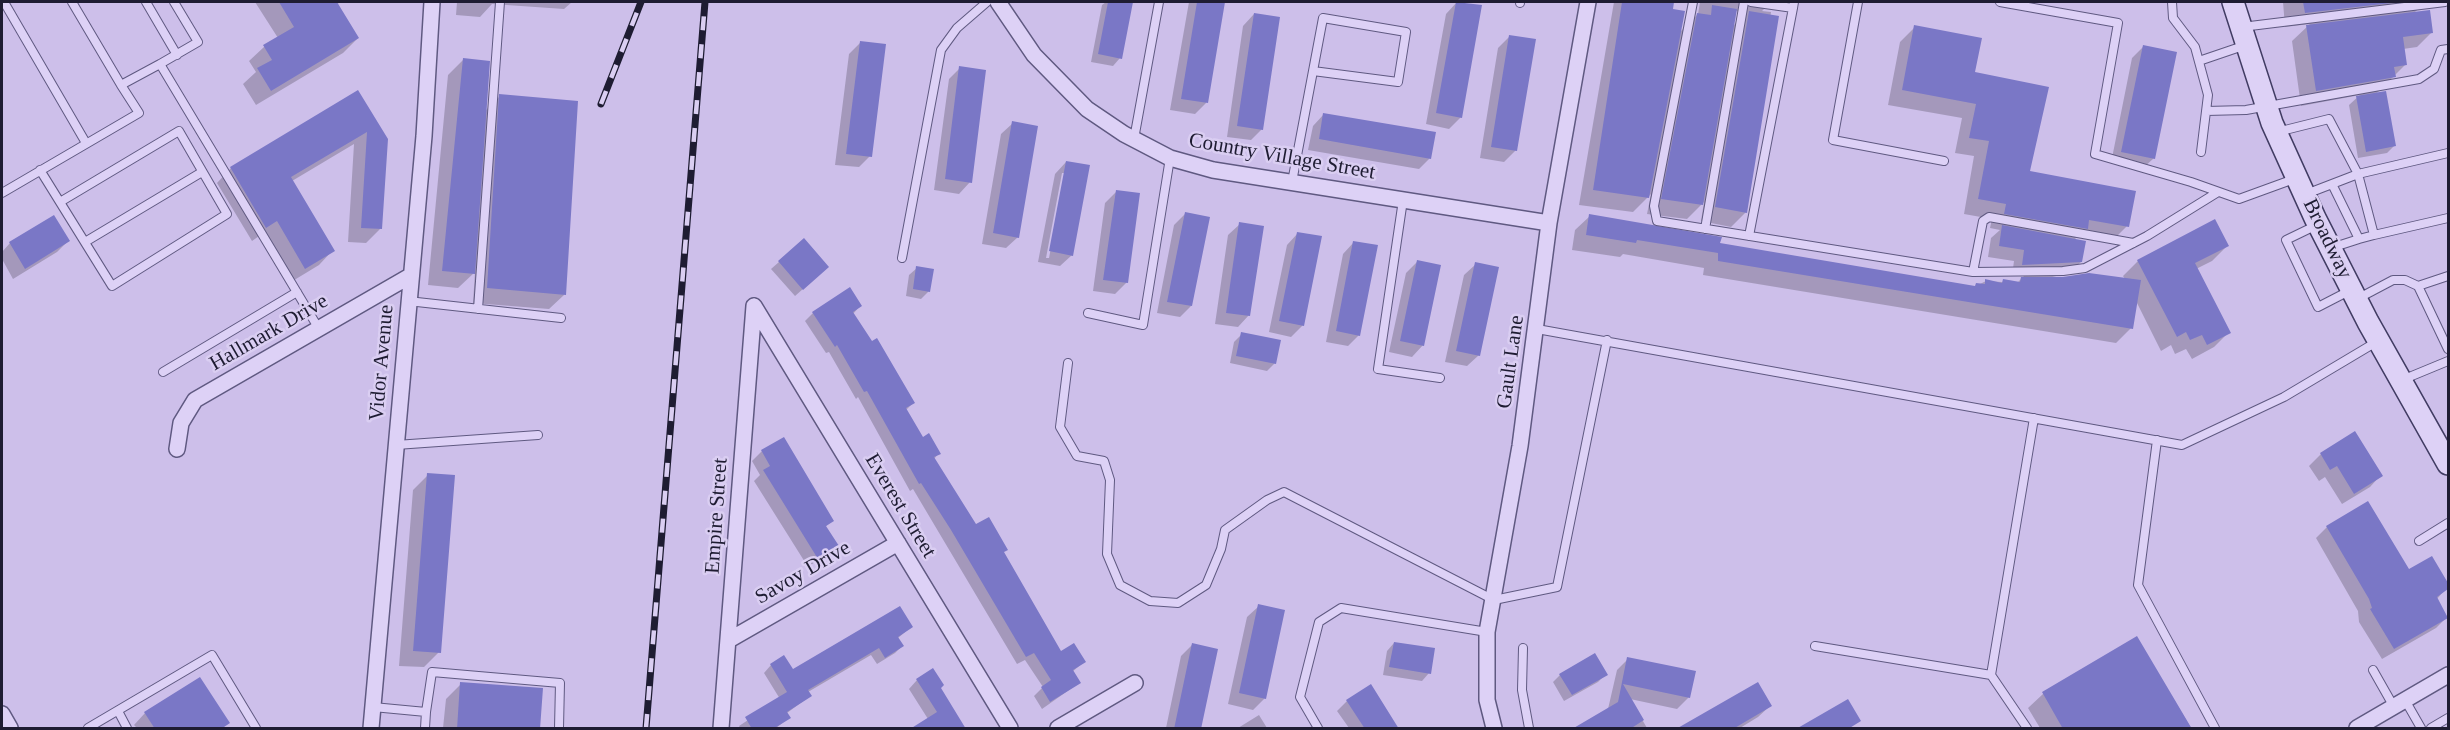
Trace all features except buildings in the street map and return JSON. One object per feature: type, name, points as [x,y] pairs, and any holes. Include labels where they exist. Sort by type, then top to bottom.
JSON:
[{"type":"main road","name":"Broadway","points":[[2232,2],[2276,132],[2318,224],[2401,380],[2446,454]]},
{"type":"street","name":"Vidor Avenue","points":[[371,729],[424,136],[432,2]]},
{"type":"street","name":"Country Village Street","points":[[998,2],[1034,55],[1056,81],[1088,109],[1134,139],[1170,158],[1213,170],[1549,223]]},
{"type":"street","name":"Gault Lane","points":[[1494,729],[1487,700],[1488,632],[1537,329],[1549,223],[1588,2]]},
{"type":"street","name":"Hallmark Drive","points":[[177,448],[181,423],[195,400],[410,276]]},
{"type":"street","name":"Everest Street","points":[[754,306],[1010,729]]},
{"type":"street","name":"Empire Street","points":[[721,729],[754,306]]},
{"type":"street","name":"Savoy Drive","points":[[729,640],[898,543]]},
{"type":"street","points":[[2359,728],[2448,675]]},
{"type":"street","points":[[1058,729],[1136,683]]},
{"type":"street","points":[[2,714],[10,729]]},
{"type":"lane","points":[[4,2],[86,143]]},
{"type":"lane","points":[[2,193],[139,113],[72,2]]},
{"type":"lane","points":[[146,2],[177,55]]},
{"type":"lane","points":[[121,85],[198,42],[174,2]]},
{"type":"lane","points":[[478,309],[500,2]]},
{"type":"lane","points":[[902,258],[941,50],[957,28],[987,2]]},
{"type":"lane","points":[[1134,139],[1159,2]]},
{"type":"lane","points":[[1693,2],[1654,215],[1657,221],[1973,272],[2085,268],[2133,243],[2218,192]]},
{"type":"lane","points":[[1705,229],[1744,2]]},
{"type":"lane","points":[[1749,236],[1793,5],[1751,2]]},
{"type":"lane","points":[[1858,2],[1833,140],[1944,161]]},
{"type":"lane","points":[[2000,2],[2118,23],[2095,154],[2239,199],[2301,186],[2332,184],[2358,174],[2448,153]]},
{"type":"lane","points":[[2172,2],[2173,18],[2196,47],[2208,94],[2201,152]]},
{"type":"lane","points":[[2199,61],[2244,36],[2445,2]]},
{"type":"lane","points":[[1292,182],[1323,18],[1406,32],[1398,82],[1313,71]]},
{"type":"lane","points":[[2206,111],[2246,110],[2266,104],[2419,79],[2434,69],[2441,50],[2448,49]]},
{"type":"lane","points":[[160,64],[319,329]]},
{"type":"lane","points":[[2276,132],[2329,119],[2358,174],[2374,235]]},
{"type":"lane","points":[[40,170],[112,286],[227,214],[179,131],[60,202]]},
{"type":"lane","points":[[1088,313],[1143,325],[1170,158]]},
{"type":"lane","points":[[85,242],[202,172]]},
{"type":"lane","points":[[2332,184],[2359,239]]},
{"type":"lane","points":[[1403,200],[1378,369],[1440,378]]},
{"type":"lane","points":[[1973,272],[1983,220],[1989,217],[2133,243]]},
{"type":"lane","points":[[2331,248],[2374,235],[2448,219]]},
{"type":"lane","points":[[2318,224],[2286,240],[2318,307],[2393,280],[2405,280],[2418,286],[2448,349]]},
{"type":"lane","points":[[2418,286],[2448,276]]},
{"type":"lane","points":[[163,372],[297,292]]},
{"type":"lane","points":[[408,301],[561,318]]},
{"type":"lane","points":[[1537,329],[2182,445],[2284,397],[2379,340]]},
{"type":"lane","points":[[1068,363],[1060,427],[1077,456],[1104,461],[1110,480],[1107,554],[1120,585],[1150,601],[1178,603],[1206,585],[1221,549],[1225,530],[1267,500],[1284,492],[1494,600],[1557,587],[1607,340]]},
{"type":"lane","points":[[2401,380],[2448,361]]},
{"type":"lane","points":[[2027,729],[1990,675],[2034,418]]},
{"type":"lane","points":[[396,445],[538,435]]},
{"type":"lane","points":[[2157,440],[2138,585],[2215,729]]},
{"type":"lane","points":[[2419,541],[2448,523]]},
{"type":"lane","points":[[1318,729],[1300,696],[1319,622],[1341,608],[1488,632]]},
{"type":"lane","points":[[1815,646],[1990,675]]},
{"type":"lane","points":[[1523,648],[1522,690],[1528,729]]},
{"type":"lane","points":[[88,729],[212,654],[256,729]]},
{"type":"lane","points":[[2373,670],[2421,729]]},
{"type":"lane","points":[[425,729],[432,672],[560,683],[559,729]]},
{"type":"lane","points":[[373,707],[426,712]]},
{"type":"lane","points":[[118,711],[128,729]]},
{"type":"lane","points":[[2431,729],[2448,718]]},
{"type":"railway","points":[[601,104],[641,2]]},
{"type":"railway","points":[[646,728],[705,2]]}]
